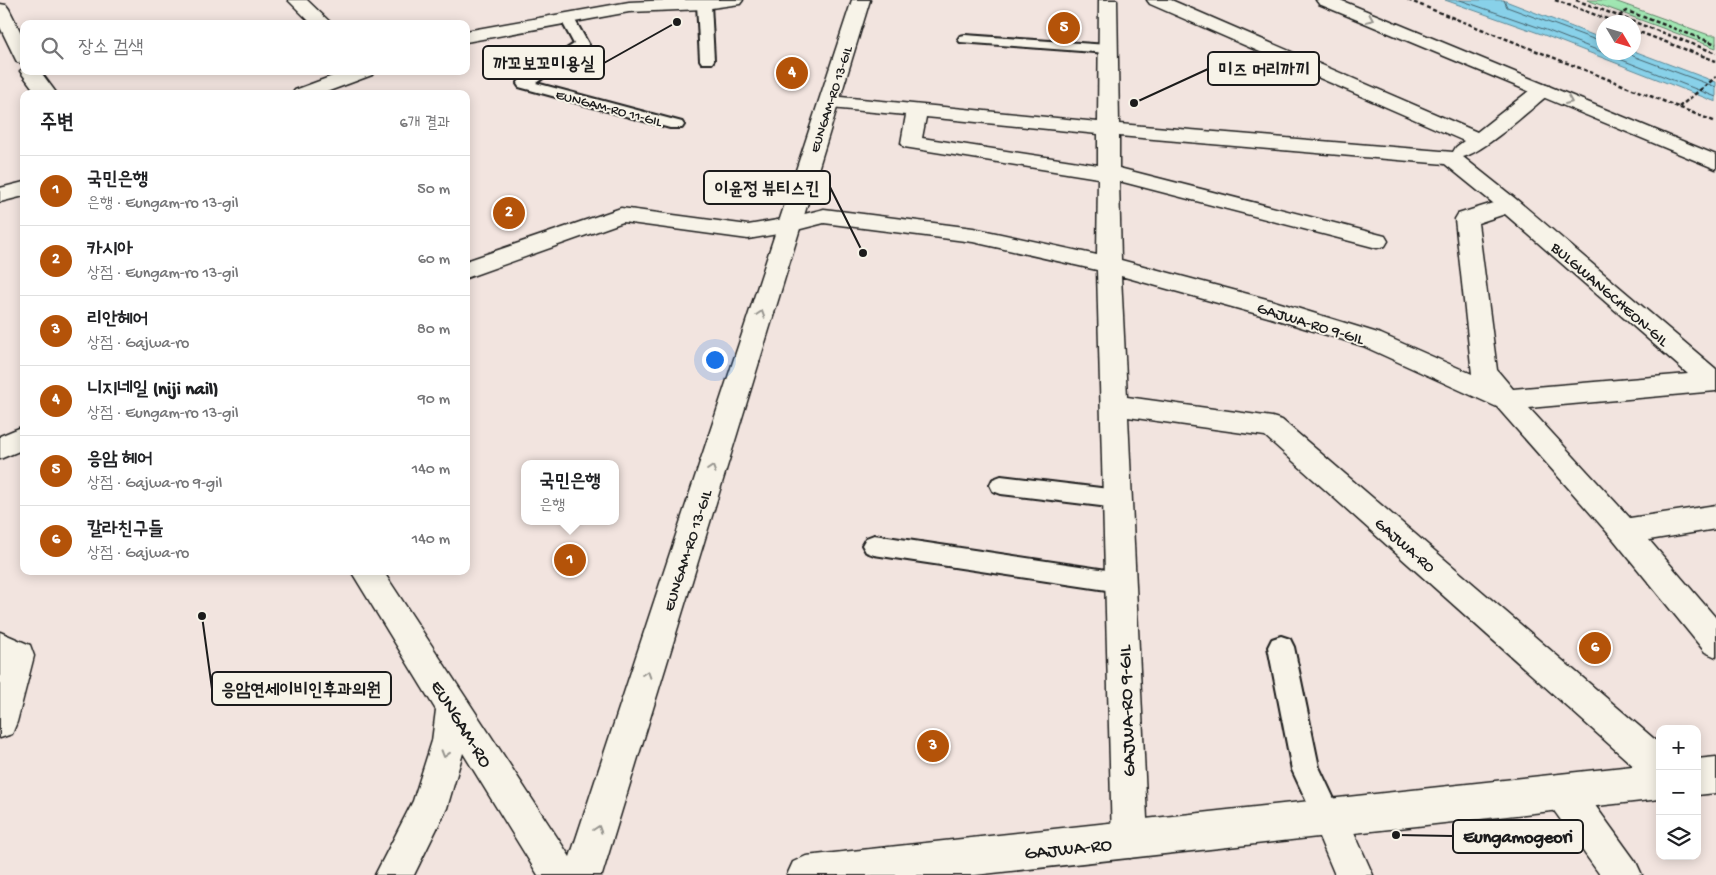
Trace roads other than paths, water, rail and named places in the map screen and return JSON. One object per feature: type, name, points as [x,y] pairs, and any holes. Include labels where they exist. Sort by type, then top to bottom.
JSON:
[{"type":"street","points":[[297,0],[318,20]]},
{"type":"street","points":[[470,36],[629,7],[663,3],[704,4],[734,0]]},
{"type":"street","name":"EUNGAM-RO 13-GIL","points":[[583,875],[789,225],[830,102],[860,0]]},
{"type":"street","name":"GAJWA-RO 9-GIL","points":[[1108,0],[1109,265],[1130,840]]},
{"type":"street","points":[[1156,0],[1479,140]]},
{"type":"street","points":[[1325,0],[1716,163]]},
{"type":"street","points":[[0,10],[20,50]]},
{"type":"street","points":[[33,75],[44,90]]},
{"type":"street","points":[[313,90],[354,75]]},
{"type":"street","points":[[830,102],[1108,129],[1451,158],[1479,140],[1542,90]]},
{"type":"street","points":[[917,110],[912,143],[1127,176],[1377,241]]},
{"type":"street","name":"BULGWANGCHEON-GIL","points":[[1451,158],[1510,206],[1714,381]]},
{"type":"street","points":[[0,195],[20,190]]},
{"type":"street","points":[[1510,206],[1466,219],[1484,372],[1506,400],[1624,531],[1716,642]]},
{"type":"street","points":[[470,269],[621,215],[748,232],[789,225]]},
{"type":"street","name":"GAJWA-RO 9-GIL","points":[[789,225],[824,216],[973,235],[1109,265],[1274,310],[1372,340],[1506,400]]},
{"type":"street","name":"BULGWANGCHEON-GIL","points":[[1506,400],[1714,381]]},
{"type":"street","name":"GAJWA-RO","points":[[1114,405],[1272,427],[1656,763]]},
{"type":"street","points":[[0,448],[20,439]]},
{"type":"street","points":[[1624,531],[1716,517]]},
{"type":"street","name":"EUNGAM-RO","points":[[369,575],[560,875]]},
{"type":"street","points":[[0,647],[18,656],[0,722]]},
{"type":"street","points":[[394,875],[429,808],[449,741],[453,706]]},
{"type":"street","points":[[1701,777],[1716,775]]},
{"type":"street","name":"GAJWA-RO","points":[[806,875],[907,869],[1130,840],[1656,782]]},
{"type":"street","points":[[1563,792],[1623,875]]},
{"type":"street","points":[[1330,818],[1354,875]]},
{"type":"lane","points":[[704,4],[707,60]]},
{"type":"lane","name":"EUNGAM-RO 11-GIL","points":[[567,18],[582,45],[524,84],[676,125]]},
{"type":"lane","points":[[965,39],[1108,49]]},
{"type":"lane","points":[[1001,485],[1117,499]]},
{"type":"lane","points":[[874,545],[1120,582]]},
{"type":"lane","points":[[1281,646],[1306,770],[1330,818]]},
{"type":"water","points":[[1445,0],[1503,0],[1596,36],[1596,55]]},
{"type":"water","points":[[1641,54],[1716,82],[1716,102],[1608,60],[1641,60]]},
{"type":"place","name":"까꼬보꼬미용실","points":[[677,22]]},
{"type":"place","name":"응암 헤어","points":[[1064,28]]},
{"type":"place","name":"니지네일 (niji nail)","points":[[792,73]]},
{"type":"place","name":"미즈 머리까끼","points":[[1134,103]]},
{"type":"place","name":"카시아","points":[[509,213]]},
{"type":"place","name":"이윤정 뷰티스킨","points":[[863,253]]},
{"type":"place","name":"국민은행","points":[[570,560]]},
{"type":"place","name":"응암연세이비인후과의원","points":[[202,616]]},
{"type":"place","name":"칼라친구들","points":[[1595,648]]},
{"type":"place","name":"리안헤어","points":[[933,746]]},
{"type":"place","name":"Eungamogeori","points":[[1396,835]]}]
